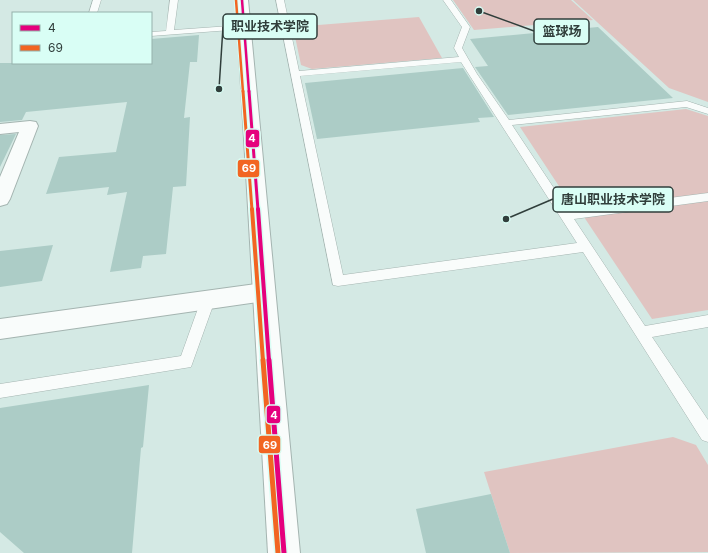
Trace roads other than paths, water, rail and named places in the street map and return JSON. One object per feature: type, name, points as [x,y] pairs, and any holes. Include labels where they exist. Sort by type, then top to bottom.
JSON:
[{"type":"main road","points":[[242,0],[284,553]]},
{"type":"main road","points":[[0,129],[30,126],[0,199]]},
{"type":"main road","points":[[0,329],[264,292]]},
{"type":"lane","points":[[93,12],[97,0]]},
{"type":"lane","points":[[170,32],[174,0]]},
{"type":"lane","points":[[280,0],[338,281],[585,247]]},
{"type":"lane","points":[[447,0],[466,27],[458,48],[464,59],[708,434]]},
{"type":"lane","points":[[152,34],[244,27]]},
{"type":"lane","points":[[296,74],[464,59]]},
{"type":"lane","points":[[507,123],[687,104],[708,110]]},
{"type":"lane","points":[[565,216],[708,197]]},
{"type":"lane","points":[[0,391],[186,362],[208,300]]},
{"type":"lane","points":[[641,333],[708,321]]},
{"type":"place","name":"篮球场","points":[[479,11]]},
{"type":"place","name":"职业技术学院","points":[[219,89]]},
{"type":"place","name":"唐山职业技术学院","points":[[506,219]]}]
